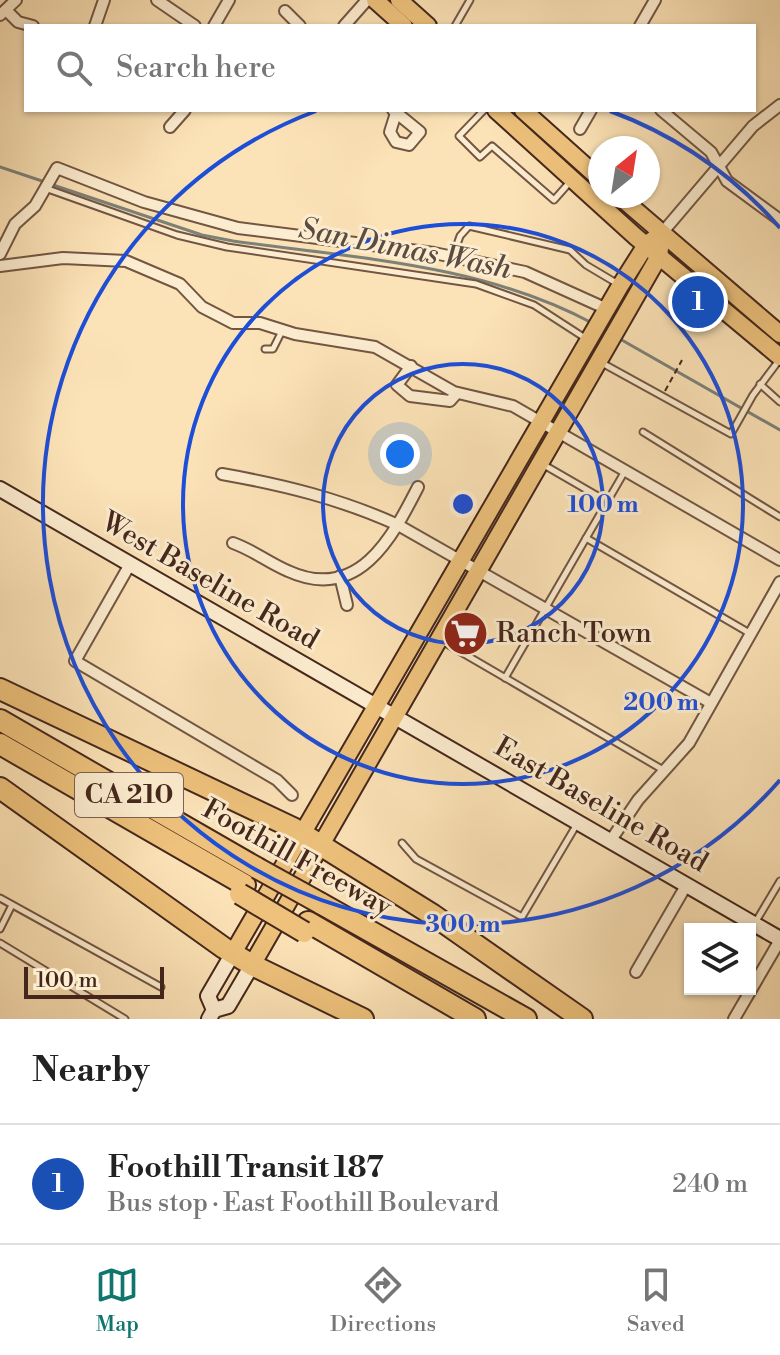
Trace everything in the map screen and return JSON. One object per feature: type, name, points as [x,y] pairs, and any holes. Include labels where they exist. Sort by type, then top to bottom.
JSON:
[{"type":"highway","points":[[0,689],[301,832],[468,938],[582,1019]]},
{"type":"highway","name":"Foothill Freeway","points":[[0,720],[204,838],[247,882],[306,927],[453,1019]]},
{"type":"highway","points":[[0,735],[181,839],[204,838]]},
{"type":"highway","points":[[0,744],[247,882]]},
{"type":"highway","name":"Foothill Freeway","points":[[0,758],[247,882],[320,903],[526,1019]]},
{"type":"highway","points":[[0,788],[233,953],[363,1019]]},
{"type":"highway","points":[[306,927],[475,1019]]},
{"type":"main road","points":[[375,0],[402,24]]},
{"type":"main road","points":[[399,0],[426,24]]},
{"type":"main road","points":[[498,112],[646,245],[780,358]]},
{"type":"main road","points":[[525,112],[588,168]]},
{"type":"main road","points":[[633,208],[780,334]]},
{"type":"main road","points":[[662,233],[646,245],[620,286],[603,328],[550,426],[539,463],[322,845],[228,1006],[211,1014],[208,996],[301,832],[462,559],[550,426],[597,361],[603,328],[659,256],[662,233]]},
{"type":"main road","name":"West Baseline Road","points":[[0,489],[395,717]]},
{"type":"main road","name":"East Baseline Road","points":[[395,717],[752,923]]},
{"type":"main road","name":"East Baseline Road","points":[[756,925],[780,940]]},
{"type":"street","points":[[16,0],[3,12],[26,24]]},
{"type":"street","points":[[96,24],[104,0]]},
{"type":"street","points":[[157,0],[192,24]]},
{"type":"street","points":[[215,24],[229,0]]},
{"type":"street","points":[[346,24],[367,0]]},
{"type":"street","points":[[641,24],[655,0]]},
{"type":"street","points":[[285,11],[298,24]]},
{"type":"street","points":[[662,233],[753,126],[780,105]]},
{"type":"street","points":[[170,127],[183,112]]},
{"type":"street","points":[[580,129],[590,112]]},
{"type":"street","points":[[663,112],[711,152],[727,181],[780,220]]},
{"type":"street","points":[[0,254],[15,224],[35,206],[54,173],[238,228],[453,257],[525,272],[603,328]]},
{"type":"street","points":[[0,266],[63,258],[126,261],[180,284],[202,307],[233,323],[260,323],[375,347],[457,393],[513,406],[780,560]]},
{"type":"street","points":[[411,366],[397,385],[410,396],[450,401],[457,393]]},
{"type":"street","points":[[222,474],[293,487],[354,505],[398,525],[711,703]]},
{"type":"street","points":[[233,543],[290,572],[317,578],[340,576],[367,565],[398,525],[418,487]]},
{"type":"street","points":[[129,566],[75,661],[277,780],[292,795]]},
{"type":"street","points":[[340,576],[347,605]]},
{"type":"street","points":[[611,840],[638,800],[689,743],[780,582]]},
{"type":"street","points":[[636,972],[687,884]]},
{"type":"street","points":[[734,1019],[780,940]]},
{"type":"lane","points":[[456,24],[470,0]]},
{"type":"lane","points":[[482,112],[459,136],[480,157],[492,146],[554,200],[573,179]]},
{"type":"lane","points":[[45,188],[177,235],[227,247],[349,263],[488,288],[603,328]]},
{"type":"lane","points":[[453,257],[460,236],[469,226],[570,250],[586,265],[620,286]]},
{"type":"lane","points":[[265,349],[273,349],[283,330]]},
{"type":"lane","points":[[597,361],[731,434],[760,384],[780,358]]},
{"type":"lane","points":[[760,384],[780,402]]},
{"type":"lane","points":[[643,432],[780,517]]},
{"type":"lane","points":[[539,463],[608,502]]},
{"type":"lane","points":[[505,678],[626,471]]},
{"type":"lane","points":[[586,538],[751,634]]},
{"type":"lane","points":[[438,639],[666,771]]},
{"type":"lane","points":[[402,843],[416,859],[522,917],[578,821]]},
{"type":"lane","points":[[755,923],[780,881]]},
{"type":"lane","points":[[0,898],[161,987]]},
{"type":"lane","points":[[0,929],[12,905]]},
{"type":"lane","points":[[0,943],[125,1019]]},
{"type":"path","points":[[664,392],[681,361]]},
{"type":"waterway","name":"San Dimas Wash","points":[[0,167],[45,182]]},
{"type":"waterway","name":"San Dimas Wash","points":[[53,185],[202,235],[417,266],[462,276],[550,303],[592,323]]},
{"type":"waterway","name":"San Dimas Wash","points":[[620,339],[780,430]]},
{"type":"place","name":"Foothill Transit 187","points":[[698,302]]},
{"type":"place","name":"Ranch Town","points":[[465,633]]}]
